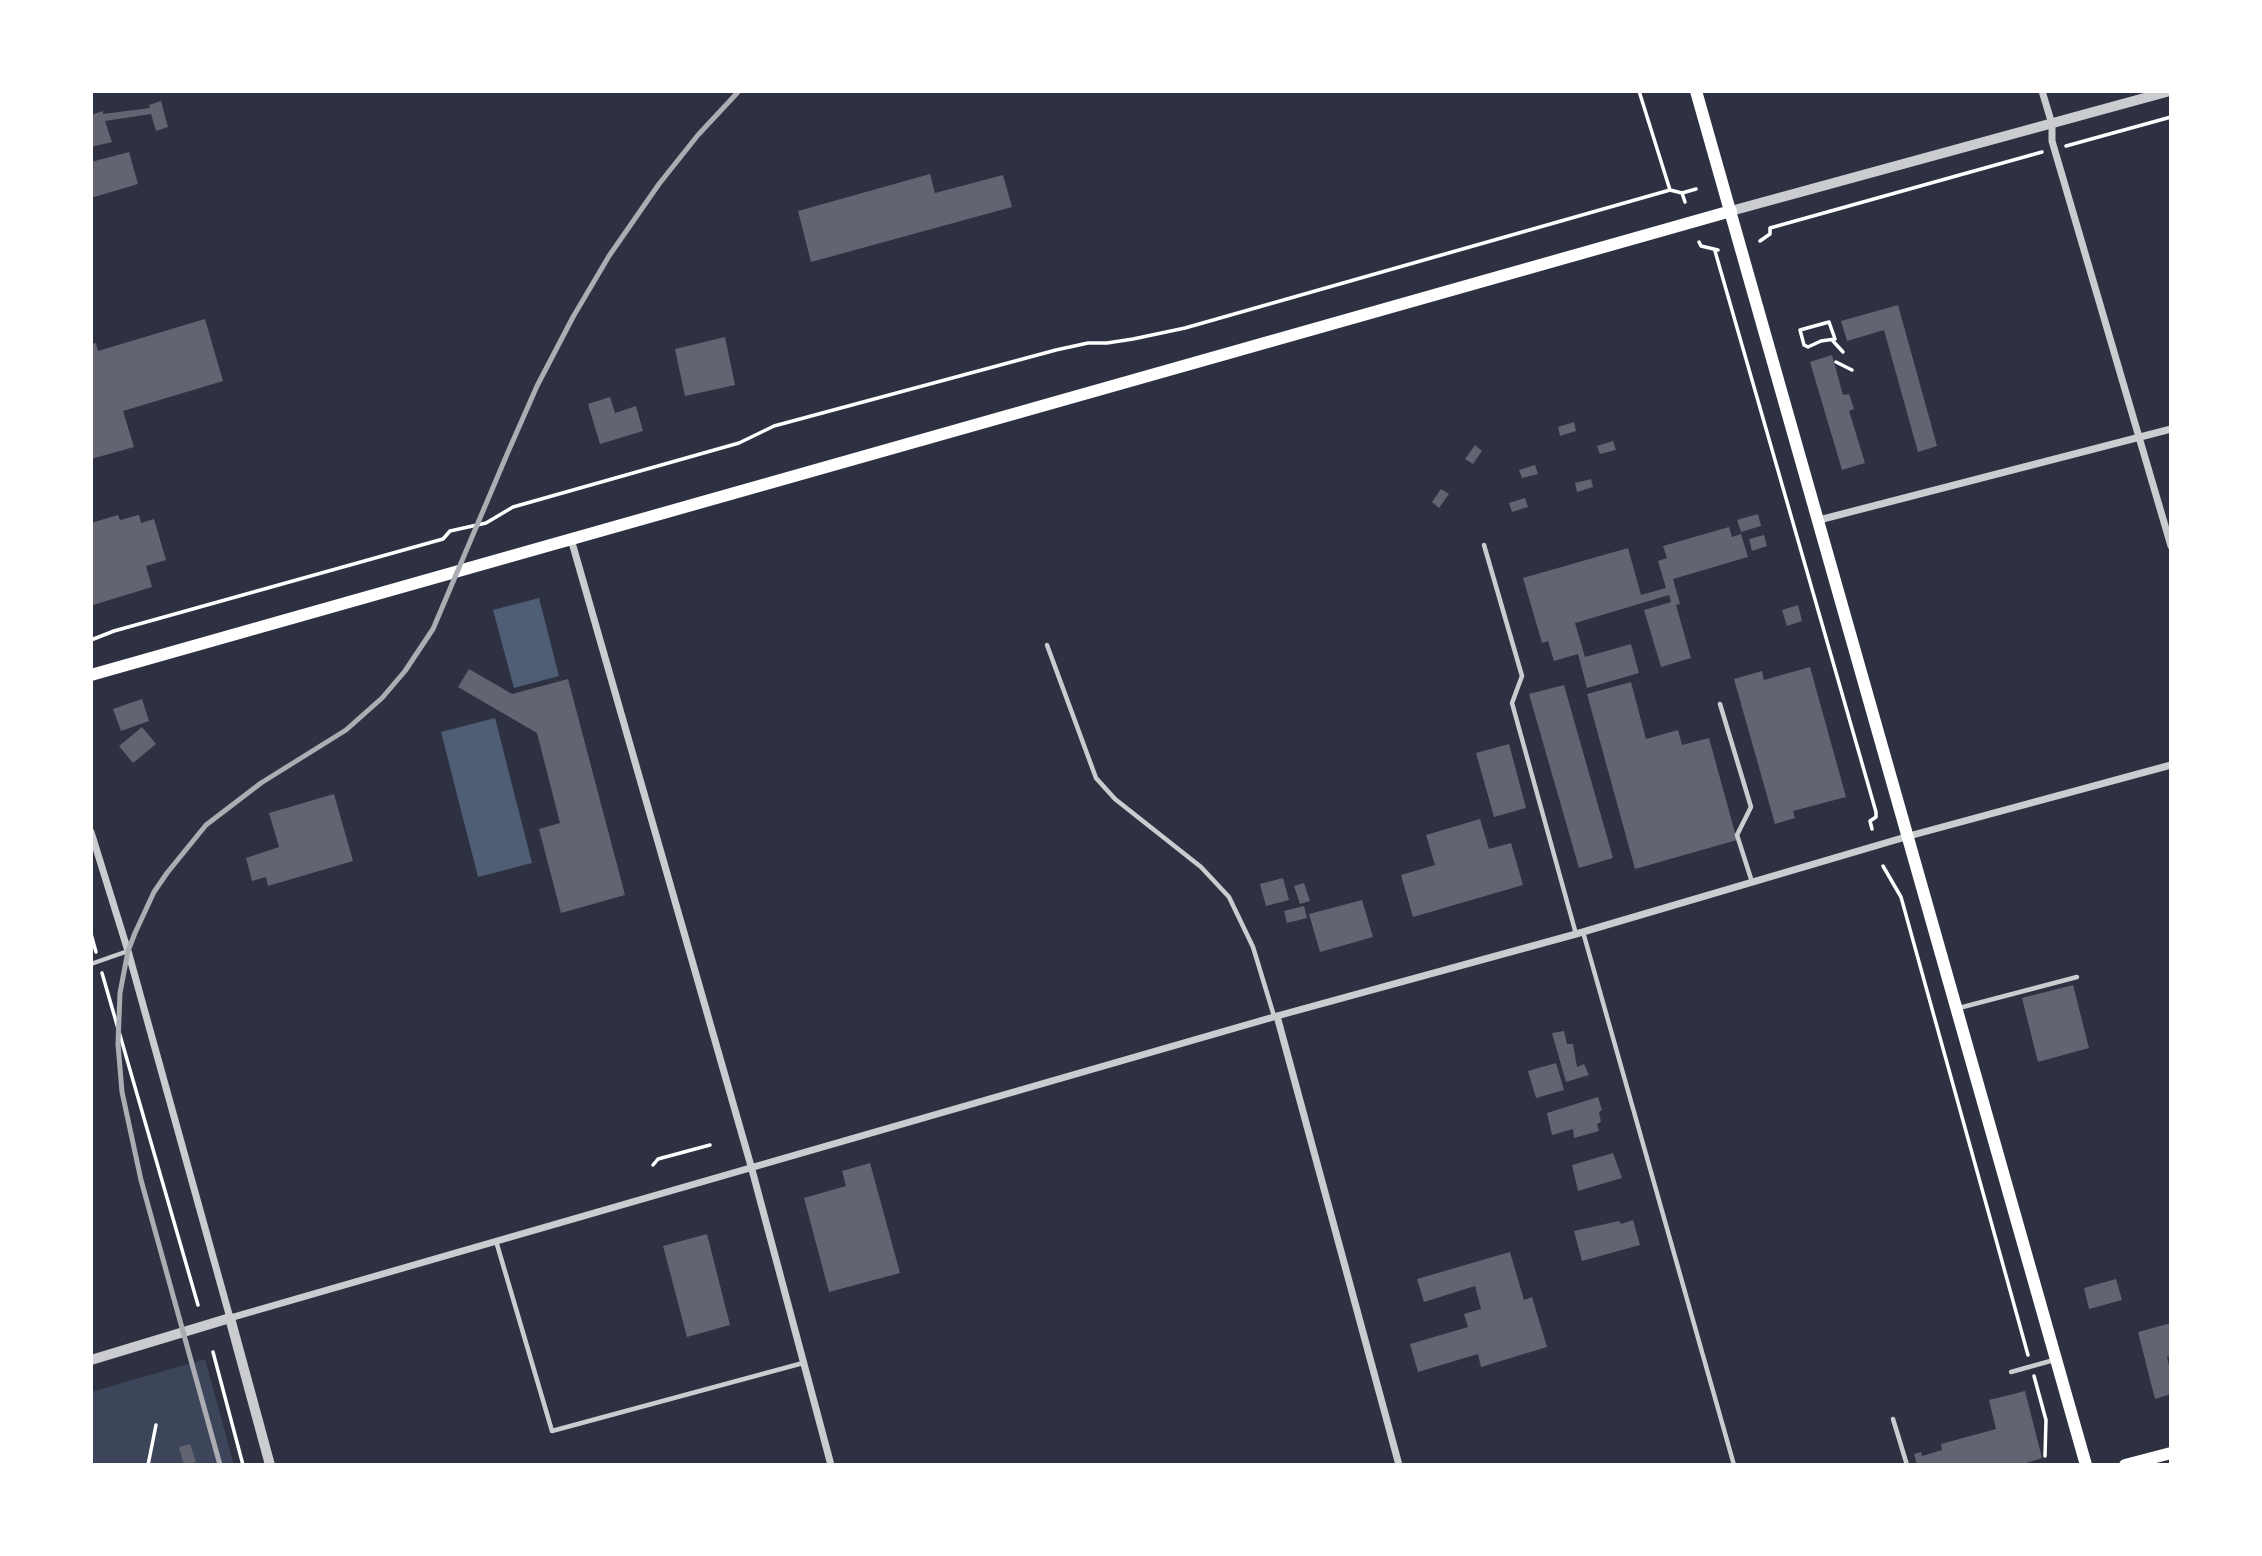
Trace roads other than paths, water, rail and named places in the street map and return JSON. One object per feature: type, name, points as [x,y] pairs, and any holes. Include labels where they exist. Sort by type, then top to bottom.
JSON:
[{"type":"main road","points":[[1696,91],[2086,1465]]},
{"type":"main road","points":[[91,676],[1731,211]]},
{"type":"main road","points":[[2125,1465],[2171,1452]]},
{"type":"street","points":[[2042,91],[2052,124],[2052,142],[2171,546]]},
{"type":"street","points":[[1731,211],[2170,91]]},
{"type":"street","points":[[1819,520],[2171,429]]},
{"type":"street","points":[[571,539],[751,1166],[831,1465]]},
{"type":"street","points":[[91,1360],[751,1166],[1276,1016],[1579,933],[1909,836],[2171,765]]},
{"type":"street","points":[[91,832],[128,951],[270,1465]]},
{"type":"street","points":[[1276,1016],[1399,1465]]},
{"type":"lane","points":[[1484,545],[1522,676],[1512,703],[1734,1465]]},
{"type":"lane","points":[[1047,645],[1097,778],[1115,799],[1201,867],[1229,897],[1253,947],[1276,1016]]},
{"type":"lane","points":[[1720,704],[1751,807],[1737,835],[1752,883]]},
{"type":"lane","points":[[91,964],[128,951]]},
{"type":"lane","points":[[1958,1008],[2077,977]]},
{"type":"lane","points":[[496,1240],[552,1430],[803,1363]]},
{"type":"lane","points":[[2011,1372],[2058,1359]]},
{"type":"lane","points":[[1893,1419],[1907,1465]]},
{"type":"railway","points":[[220,1465],[141,1180],[122,1092],[118,1044],[120,993],[128,951],[154,892],[206,825],[261,783],[346,730],[382,698],[405,671],[433,629],[537,386],[573,317],[609,256],[659,184],[698,135],[739,91]]}]
